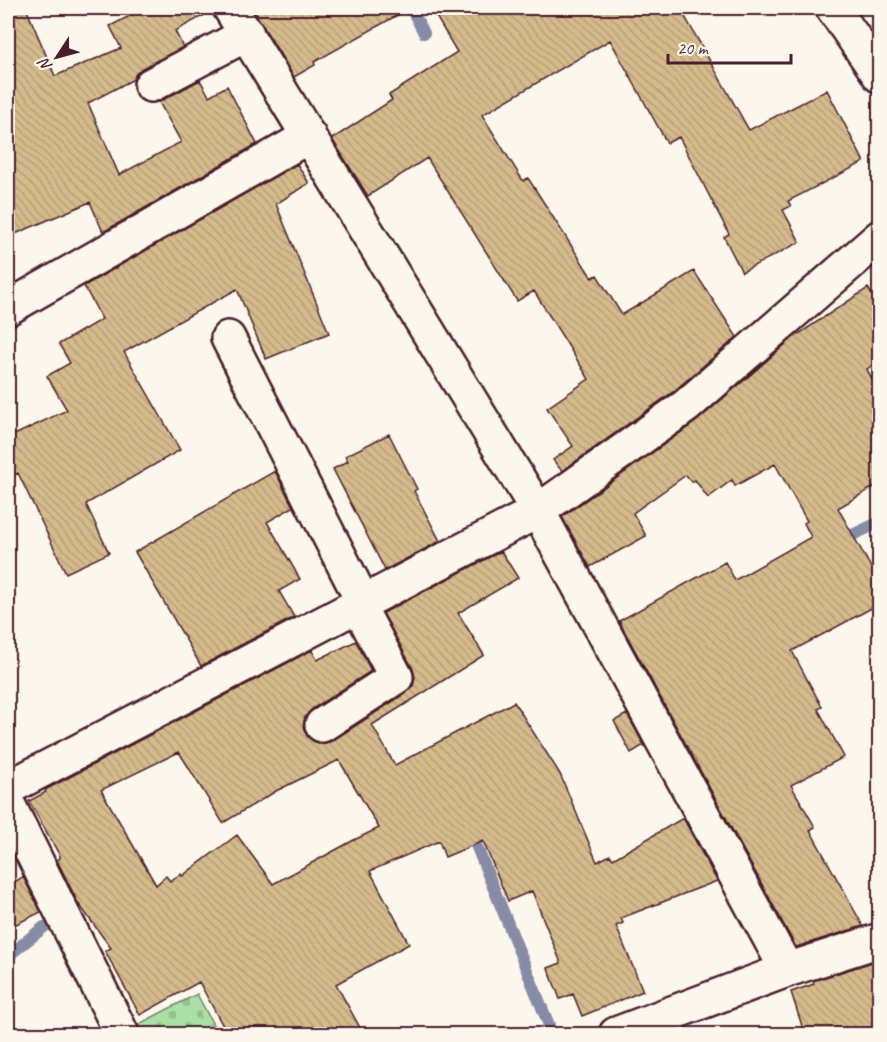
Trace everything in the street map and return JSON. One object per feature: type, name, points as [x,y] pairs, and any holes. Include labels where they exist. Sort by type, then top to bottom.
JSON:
[{"type":"street","points":[[833,8],[879,76]]},
{"type":"street","points":[[152,85],[239,21],[538,511],[787,970]]},
{"type":"street","points":[[8,308],[309,136]]},
{"type":"street","points":[[8,788],[538,511],[686,406],[879,237]]},
{"type":"street","points":[[228,338],[396,677],[322,725]]},
{"type":"street","points":[[8,804],[122,1035]]},
{"type":"street","points":[[616,1035],[787,970],[879,940]]},
{"type":"green space","points":[[197,994],[218,1034],[144,1034],[139,1024]]},
{"type":"building","points":[[8,8],[26,8],[55,76],[121,48],[110,26],[145,8],[211,8],[212,11],[175,31],[183,47],[142,68],[134,79],[88,103],[119,175],[181,142],[159,102],[200,80],[209,96],[227,86],[257,144],[103,232],[90,202],[8,237]]},
{"type":"building","points":[[252,8],[410,8],[314,62],[315,65],[294,77]]},
{"type":"building","points":[[431,8],[680,8],[749,130],[827,90],[864,162],[788,201],[791,206],[783,210],[800,242],[742,272],[724,237],[729,234],[679,137],[667,143],[610,40],[482,115],[523,181],[528,178],[592,278],[597,275],[622,315],[694,271],[737,337],[674,391],[562,471],[553,460],[573,446],[547,408],[589,379],[534,291],[517,301],[427,158],[368,196],[332,139],[392,100],[389,95],[457,52]]},
{"type":"building","points":[[297,164],[309,183],[276,204],[329,333],[266,359],[237,289],[124,352],[180,450],[86,504],[109,553],[66,573],[18,473],[8,478],[8,438],[67,410],[47,376],[70,363],[59,344],[102,319],[84,286]]},
{"type":"building","points":[[868,288],[879,306],[879,361],[867,369],[879,393],[879,484],[838,508],[879,582],[879,604],[792,651],[822,707],[818,709],[844,757],[791,785],[815,827],[810,830],[863,926],[796,947],[619,621],[725,562],[735,580],[811,537],[804,523],[807,521],[775,464],[735,486],[732,480],[708,498],[695,480],[692,482],[686,475],[633,513],[646,536],[590,567],[562,517],[697,421],[794,337]]},
{"type":"building","points":[[389,434],[417,489],[414,491],[440,541],[385,570],[333,469],[348,461],[345,456]]},
{"type":"building","points":[[275,471],[293,507],[267,522],[300,579],[279,591],[294,617],[201,666],[135,552]]},
{"type":"building","points":[[501,551],[518,578],[458,613],[484,655],[372,725],[395,765],[514,702],[560,774],[597,862],[610,855],[613,859],[683,818],[717,881],[621,918],[623,923],[616,926],[643,991],[582,1016],[573,994],[560,999],[548,968],[561,963],[532,891],[508,901],[483,841],[445,857],[439,841],[370,871],[409,944],[336,984],[364,1035],[228,1035],[199,982],[140,1015],[105,951],[111,948],[78,903],[57,860],[60,856],[29,801],[46,792],[45,790],[312,650],[317,660],[356,641],[371,671],[312,709],[305,717],[303,727],[307,736],[322,744],[332,741],[406,693],[413,686],[415,677],[413,669],[383,613]],"holes":[[[179,752],[223,823],[276,791],[339,760],[379,828],[273,884],[237,835],[182,876],[181,874],[170,881],[166,876],[156,885],[101,790]]]},
{"type":"building","points":[[627,714],[644,745],[631,753],[614,721]]},
{"type":"building","points":[[23,877],[41,912],[8,928],[8,885]]},
{"type":"building","points":[[879,960],[879,1035],[805,1035],[791,992],[814,984],[813,981]]},
{"type":"waterway","points":[[411,8],[424,33]]},
{"type":"waterway","points":[[842,540],[880,522]]},
{"type":"waterway","points":[[470,830],[549,1025]]},
{"type":"waterway","points":[[8,956],[44,927]]}]
